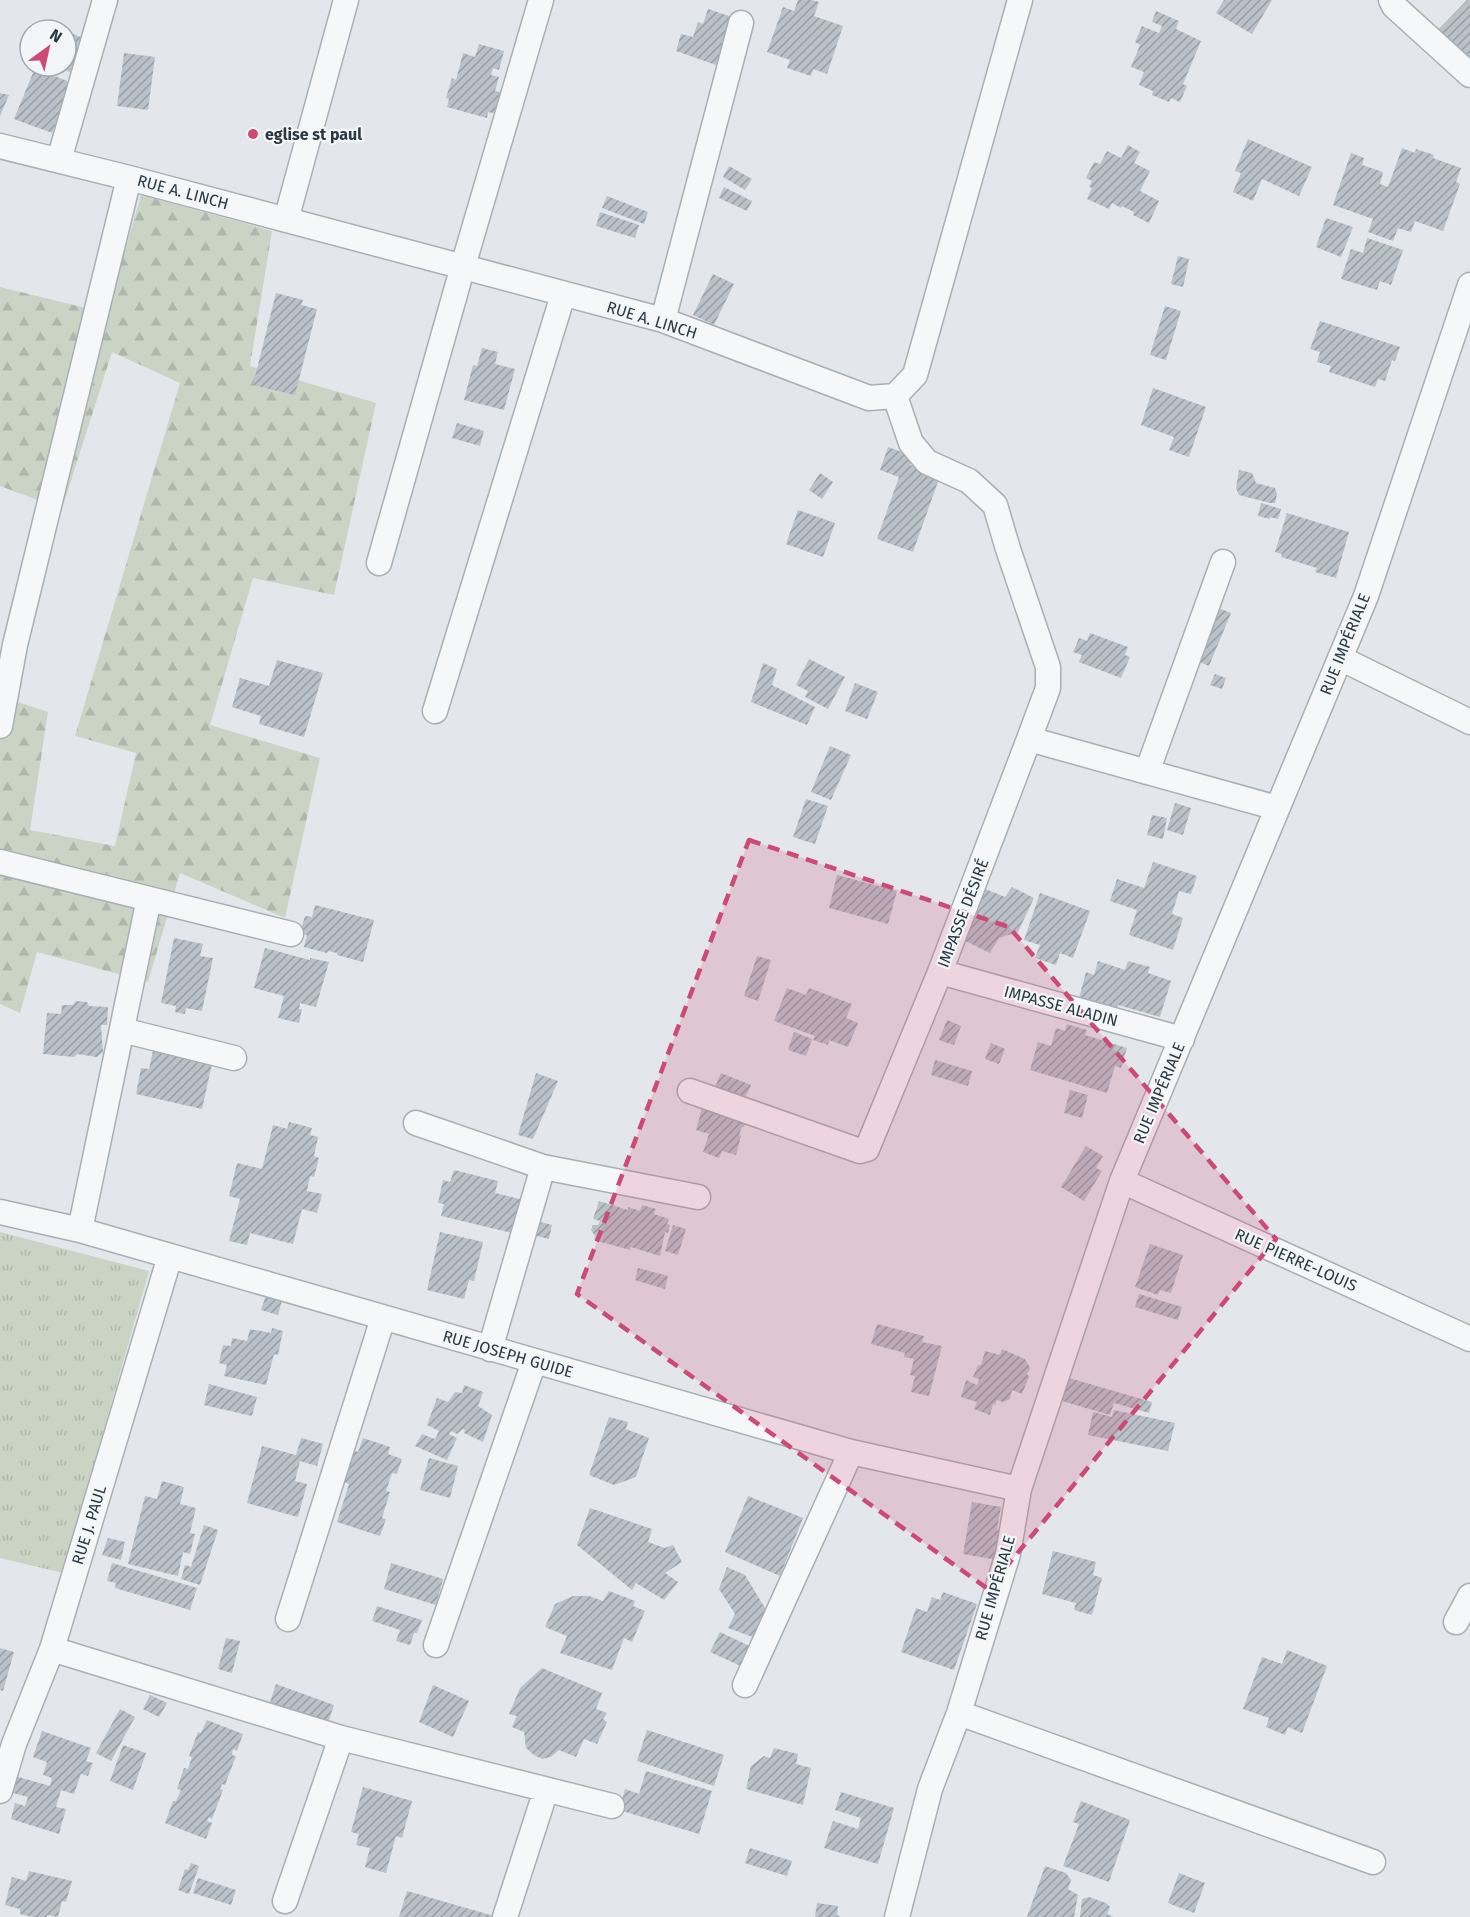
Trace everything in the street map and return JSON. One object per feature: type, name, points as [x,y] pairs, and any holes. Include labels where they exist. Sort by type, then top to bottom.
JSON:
[{"type":"street","points":[[59,160],[105,0]]},
{"type":"street","points":[[286,220],[346,0]]},
{"type":"street","points":[[379,563],[541,0]]},
{"type":"street","points":[[895,396],[915,375],[1020,0]]},
{"type":"street","points":[[1391,0],[1394,6],[1470,75]]},
{"type":"street","points":[[663,320],[741,23]]},
{"type":"street","name":"RUE A. LINCH","points":[[0,146],[663,320],[869,398],[895,396]]},
{"type":"street","points":[[0,726],[15,645],[129,178]]},
{"type":"street","name":"RUE IMPÉRIALE","points":[[897,1917],[930,1789],[959,1713],[1008,1554],[1019,1489],[1122,1181],[1365,596],[1470,285]]},
{"type":"street","points":[[435,711],[563,295]]},
{"type":"street","name":"IMPASSE DÉSIRÉ","points":[[690,1091],[864,1152],[867,1149],[940,972],[1048,688],[1048,667],[995,505],[969,481],[927,462],[911,443],[895,396]]},
{"type":"street","points":[[1147,772],[1223,562]]},
{"type":"street","points":[[1340,658],[1470,722]]},
{"type":"street","points":[[1029,739],[1277,808]]},
{"type":"street","points":[[0,862],[291,934]]},
{"type":"street","points":[[80,1230],[149,899]]},
{"type":"street","name":"IMPASSE ALADIN","points":[[940,972],[1182,1039]]},
{"type":"street","points":[[122,1030],[234,1058]]},
{"type":"street","points":[[416,1123],[543,1167],[698,1197]]},
{"type":"street","points":[[490,1349],[543,1167]]},
{"type":"street","name":"RUE PIERRE-LOUIS","points":[[1122,1181],[1470,1339]]},
{"type":"street","name":"RUE JOSEPH GUIDE","points":[[0,1212],[80,1230],[851,1452],[1019,1489]]},
{"type":"street","name":"RUE J. PAUL","points":[[0,1791],[7,1742],[52,1649],[170,1256]]},
{"type":"street","points":[[288,1619],[383,1318]]},
{"type":"street","points":[[436,1645],[534,1362]]},
{"type":"street","points":[[745,1685],[851,1452]]},
{"type":"street","points":[[1456,1622],[1470,1596]]},
{"type":"street","points":[[52,1649],[341,1738],[612,1806]]},
{"type":"street","points":[[959,1713],[1373,1862]]},
{"type":"street","points":[[285,1901],[341,1738]]},
{"type":"street","points":[[505,1917],[546,1790]]},
{"type":"highlighted area","points":[[749,840],[1009,927],[1276,1239],[988,1589],[577,1294]]},
{"type":"green space","points":[[141,195],[272,231],[250,366],[376,403],[334,595],[253,578],[210,725],[320,758],[285,918],[180,873],[148,982],[37,952],[20,1013],[0,1004],[0,696],[48,712],[30,830],[115,846],[136,753],[75,736],[180,383],[112,352],[62,509],[0,486],[0,287],[107,313]]},
{"type":"green space","points":[[0,1232],[149,1271],[63,1573],[0,1558]]},
{"type":"building","points":[[798,0],[819,2],[814,16],[843,26],[827,74],[813,69],[811,76],[787,68],[790,60],[767,52],[783,7],[794,11]]},
{"type":"building","points":[[1224,0],[1272,0],[1252,34],[1216,13]]},
{"type":"building","points":[[1467,0],[1470,0],[1470,56],[1468,58],[1438,30]]},
{"type":"building","points":[[708,9],[732,17],[716,65],[676,51],[681,34],[693,37],[698,22],[703,24]]},
{"type":"building","points":[[1156,11],[1179,21],[1176,29],[1201,41],[1183,84],[1187,86],[1180,102],[1171,98],[1169,102],[1152,95],[1153,91],[1139,85],[1144,72],[1131,67],[1140,45],[1135,42],[1142,26],[1159,33],[1162,26],[1152,22]]},
{"type":"building","points":[[78,36],[83,38],[78,51]]},
{"type":"building","points":[[479,44],[504,51],[499,70],[493,68],[491,75],[499,77],[495,91],[504,93],[498,114],[488,112],[487,118],[447,107],[449,99],[446,98],[452,78],[456,80],[463,53],[475,57]]},
{"type":"building","points":[[124,53],[155,57],[148,110],[117,106]]},
{"type":"building","points":[[31,78],[60,78],[72,83],[52,133],[14,119]]},
{"type":"building","points":[[0,93],[9,95],[0,116]]},
{"type":"building","points":[[1248,139],[1312,167],[1299,196],[1262,179],[1253,201],[1233,192],[1241,173],[1235,171]]},
{"type":"building","points":[[1128,145],[1140,152],[1134,163],[1150,171],[1140,191],[1159,201],[1149,223],[1122,206],[1121,208],[1112,203],[1109,209],[1087,199],[1092,188],[1089,187],[1092,181],[1086,178],[1094,162],[1100,164],[1107,151],[1121,158]]},
{"type":"building","points":[[1402,148],[1415,153],[1416,149],[1434,155],[1433,158],[1461,168],[1456,182],[1460,184],[1443,231],[1415,221],[1411,232],[1398,228],[1393,241],[1368,232],[1373,219],[1333,205],[1351,153],[1364,158],[1362,165],[1383,172],[1380,184],[1388,187]]},
{"type":"building","points":[[729,166],[752,179],[745,190],[723,177]]},
{"type":"building","points":[[724,187],[752,201],[747,211],[719,198]]},
{"type":"building","points":[[607,196],[648,212],[644,224],[602,208]]},
{"type":"building","points":[[600,212],[639,225],[635,238],[596,226]]},
{"type":"building","points":[[1326,218],[1353,227],[1341,257],[1316,247]]},
{"type":"building","points":[[1367,238],[1403,250],[1391,285],[1380,281],[1377,290],[1341,279],[1351,249],[1363,253]]},
{"type":"building","points":[[1178,256],[1189,259],[1183,287],[1171,284]]},
{"type":"building","points":[[713,274],[734,284],[714,325],[693,315]]},
{"type":"building","points":[[276,293],[303,300],[301,305],[317,309],[295,395],[253,385]]},
{"type":"building","points":[[1165,306],[1181,311],[1166,360],[1150,355]]},
{"type":"building","points":[[1320,321],[1400,347],[1395,361],[1392,360],[1385,381],[1378,379],[1375,387],[1329,372],[1331,366],[1317,362],[1320,352],[1310,349]]},
{"type":"building","points":[[482,348],[498,352],[495,364],[515,369],[504,410],[464,400],[473,365],[477,366]]},
{"type":"building","points":[[1153,388],[1206,407],[1189,457],[1169,450],[1174,437],[1141,425]]},
{"type":"building","points":[[457,423],[484,431],[480,446],[452,438]]},
{"type":"building","points":[[888,447],[913,456],[910,465],[940,476],[913,552],[877,539],[899,477],[880,470]]},
{"type":"building","points":[[1239,470],[1252,473],[1256,483],[1275,488],[1277,494],[1275,503],[1239,495],[1236,488]]},
{"type":"building","points":[[820,473],[833,482],[822,499],[809,490]]},
{"type":"building","points":[[1261,503],[1281,509],[1278,519],[1258,516]]},
{"type":"building","points":[[798,510],[835,523],[823,557],[786,544]]},
{"type":"building","points":[[1287,513],[1349,532],[1336,578],[1315,572],[1317,568],[1281,557],[1282,554],[1275,552]]},
{"type":"building","points":[[1216,607],[1231,613],[1209,666],[1195,660]]},
{"type":"building","points":[[1090,633],[1128,647],[1125,655],[1130,657],[1121,678],[1079,662],[1082,655],[1073,652],[1079,638],[1087,641]]},
{"type":"building","points":[[809,659],[845,677],[828,709],[805,697],[808,691],[796,685]]},
{"type":"building","points":[[277,660],[323,673],[304,737],[259,724],[261,716],[232,707],[240,678],[269,686]]},
{"type":"building","points":[[763,663],[777,669],[772,685],[815,707],[807,725],[751,702]]},
{"type":"building","points":[[1215,674],[1226,678],[1222,689],[1210,685]]},
{"type":"building","points":[[855,683],[878,692],[867,719],[845,711]]},
{"type":"building","points":[[830,746],[851,755],[831,800],[811,792]]},
{"type":"building","points":[[806,799],[828,806],[815,844],[793,837]]},
{"type":"building","points":[[1175,803],[1191,808],[1183,835],[1167,830]]},
{"type":"building","points":[[1152,815],[1167,818],[1163,839],[1147,835]]},
{"type":"building","points":[[1153,862],[1197,876],[1191,894],[1179,891],[1172,914],[1183,918],[1173,950],[1129,935],[1137,910],[1110,901],[1117,879],[1144,888]]},
{"type":"building","points":[[837,875],[897,891],[888,924],[829,908]]},
{"type":"building","points":[[1012,887],[1034,898],[1018,932],[999,938],[990,953],[961,939],[983,888],[1005,897]]},
{"type":"building","points":[[1040,893],[1090,911],[1073,958],[1060,953],[1056,965],[1035,958],[1040,945],[1024,940]]},
{"type":"building","points":[[315,905],[374,920],[363,962],[337,955],[337,953],[304,947],[307,935],[300,933],[305,916],[312,917]]},
{"type":"building","points":[[174,938],[203,944],[200,956],[213,958],[202,1011],[186,1008],[185,1014],[175,1012],[176,1006],[161,1003]]},
{"type":"building","points":[[265,948],[310,960],[310,958],[329,962],[316,1007],[300,1003],[299,1009],[302,1009],[299,1023],[278,1018],[284,996],[254,988]]},
{"type":"building","points":[[757,956],[771,960],[758,1001],[744,996]]},
{"type":"building","points":[[1098,961],[1125,970],[1128,961],[1150,967],[1148,973],[1171,981],[1160,1017],[1118,1005],[1116,1010],[1079,998],[1086,972],[1094,975]]},
{"type":"building","points":[[787,988],[806,995],[809,988],[852,1004],[846,1018],[858,1023],[848,1047],[829,1040],[828,1045],[813,1040],[815,1036],[774,1021]]},
{"type":"building","points":[[76,1001],[87,1002],[89,1006],[108,1007],[107,1025],[101,1025],[103,1052],[97,1057],[77,1054],[74,1057],[43,1054],[47,1013],[61,1014],[62,1005],[73,1005]]},
{"type":"building","points":[[947,1020],[961,1026],[954,1045],[939,1040]]},
{"type":"building","points":[[1067,1024],[1087,1030],[1085,1035],[1127,1048],[1121,1068],[1115,1066],[1107,1093],[1030,1070],[1038,1042],[1051,1046],[1056,1028],[1065,1031]]},
{"type":"building","points":[[794,1032],[812,1039],[806,1056],[788,1050]]},
{"type":"building","points":[[991,1043],[1005,1049],[999,1064],[985,1059]]},
{"type":"building","points":[[153,1051],[212,1064],[202,1109],[136,1094],[141,1068],[149,1069]]},
{"type":"building","points":[[935,1060],[972,1071],[968,1086],[931,1075]]},
{"type":"building","points":[[536,1073],[558,1081],[533,1139],[518,1135]]},
{"type":"building","points":[[721,1073],[751,1085],[745,1098],[715,1087]]},
{"type":"building","points":[[1070,1090],[1088,1095],[1082,1118],[1064,1113]]},
{"type":"building","points":[[702,1108],[746,1121],[739,1135],[741,1136],[736,1155],[722,1151],[719,1158],[703,1152],[709,1134],[696,1130]]},
{"type":"building","points":[[289,1122],[312,1128],[310,1135],[318,1137],[314,1156],[319,1158],[314,1177],[310,1176],[307,1191],[322,1194],[317,1213],[302,1209],[293,1244],[250,1233],[247,1245],[229,1241],[240,1199],[229,1196],[237,1163],[262,1169],[273,1125],[287,1129]]},
{"type":"building","points":[[1086,1146],[1103,1156],[1096,1168],[1102,1171],[1084,1201],[1061,1187]]},
{"type":"building","points":[[454,1170],[498,1181],[495,1193],[524,1200],[516,1234],[441,1216],[444,1204],[438,1203],[443,1180],[450,1182]]},
{"type":"building","points":[[599,1201],[628,1210],[628,1207],[640,1211],[642,1205],[656,1209],[654,1214],[669,1219],[667,1224],[670,1225],[668,1233],[665,1232],[660,1256],[631,1247],[630,1250],[594,1240],[595,1236],[591,1230],[593,1225],[598,1225],[600,1221],[593,1219]]},
{"type":"building","points":[[537,1221],[552,1225],[549,1239],[533,1235]]},
{"type":"building","points":[[673,1225],[686,1229],[678,1255],[665,1251]]},
{"type":"building","points":[[440,1232],[483,1242],[474,1281],[469,1280],[464,1299],[427,1290]]},
{"type":"building","points":[[1150,1244],[1183,1255],[1171,1293],[1160,1290],[1158,1295],[1135,1287]]},
{"type":"building","points":[[638,1268],[668,1276],[665,1289],[635,1280]]},
{"type":"building","points":[[1139,1294],[1182,1307],[1178,1320],[1135,1307]]},
{"type":"building","points":[[266,1295],[282,1300],[278,1315],[261,1310]]},
{"type":"building","points":[[877,1324],[924,1336],[922,1342],[942,1346],[929,1396],[911,1392],[915,1376],[910,1375],[914,1359],[904,1357],[905,1353],[871,1344]]},
{"type":"building","points":[[272,1328],[283,1331],[278,1355],[274,1354],[266,1385],[224,1376],[227,1365],[219,1363],[223,1345],[231,1346],[232,1338],[247,1341],[250,1329],[271,1333]]},
{"type":"building","points":[[1002,1349],[1025,1359],[1030,1368],[1027,1374],[1029,1377],[1022,1394],[1012,1390],[1010,1399],[1003,1402],[997,1400],[995,1405],[993,1404],[990,1415],[974,1409],[977,1402],[961,1397],[966,1380],[977,1385],[979,1379],[973,1377],[978,1365],[981,1365],[985,1351],[1000,1355]]},
{"type":"building","points":[[1069,1378],[1152,1402],[1149,1413],[1114,1403],[1110,1415],[1062,1401]]},
{"type":"building","points":[[209,1384],[257,1397],[252,1416],[204,1405]]},
{"type":"building","points":[[464,1385],[483,1392],[478,1406],[492,1415],[483,1442],[464,1433],[463,1429],[457,1434],[451,1431],[449,1434],[457,1438],[447,1460],[415,1446],[422,1434],[435,1439],[439,1431],[427,1425],[437,1398],[448,1402],[455,1392],[462,1393]]},
{"type":"building","points":[[1114,1410],[1175,1423],[1168,1451],[1088,1435],[1093,1412],[1112,1417]]},
{"type":"building","points":[[609,1417],[628,1422],[626,1429],[649,1438],[636,1477],[614,1485],[589,1475]]},
{"type":"building","points":[[301,1438],[323,1444],[317,1466],[300,1461],[295,1481],[307,1484],[298,1517],[247,1503],[262,1446],[296,1455]]},
{"type":"building","points":[[363,1438],[390,1447],[388,1454],[402,1459],[397,1474],[392,1473],[386,1491],[390,1492],[382,1518],[386,1519],[380,1536],[337,1522],[349,1484],[344,1482],[354,1450],[358,1452]]},
{"type":"building","points":[[429,1458],[458,1466],[450,1498],[420,1490]]},
{"type":"building","points":[[162,1481],[184,1487],[180,1504],[196,1508],[190,1533],[195,1534],[190,1554],[183,1552],[178,1576],[128,1564],[145,1496],[157,1499]]},
{"type":"building","points":[[748,1496],[803,1518],[780,1576],[725,1552]]},
{"type":"building","points":[[972,1502],[1001,1507],[997,1530],[1008,1532],[1003,1561],[963,1554]]},
{"type":"building","points":[[590,1508],[652,1529],[648,1542],[665,1548],[673,1545],[682,1562],[665,1573],[678,1582],[664,1600],[636,1583],[632,1590],[577,1545]]},
{"type":"building","points":[[204,1525],[218,1530],[200,1585],[181,1579],[185,1565],[191,1567]]},
{"type":"building","points":[[108,1538],[125,1542],[121,1560],[102,1555]]},
{"type":"building","points":[[1053,1551],[1096,1562],[1093,1575],[1102,1578],[1092,1615],[1074,1610],[1076,1603],[1042,1594]]},
{"type":"building","points":[[112,1563],[197,1588],[190,1610],[115,1588],[116,1583],[107,1581]]},
{"type":"building","points":[[391,1563],[443,1579],[436,1605],[384,1589]]},
{"type":"building","points":[[727,1567],[745,1575],[768,1613],[758,1639],[728,1628],[735,1614],[719,1589]]},
{"type":"building","points":[[609,1591],[635,1601],[633,1606],[645,1611],[632,1642],[624,1638],[612,1670],[560,1653],[567,1636],[545,1627],[555,1604],[573,1596],[589,1596],[603,1601]]},
{"type":"building","points":[[943,1592],[977,1604],[954,1670],[901,1652],[916,1608],[927,1612],[932,1597],[940,1600]]},
{"type":"building","points":[[377,1606],[422,1620],[410,1645],[396,1641],[400,1630],[372,1621]]},
{"type":"building","points":[[720,1632],[754,1648],[745,1668],[710,1652]]},
{"type":"building","points":[[226,1638],[240,1641],[232,1673],[218,1669]]},
{"type":"building","points":[[0,1648],[14,1652],[3,1691],[0,1690]]},
{"type":"building","points":[[1287,1650],[1327,1666],[1302,1733],[1288,1727],[1285,1735],[1266,1727],[1269,1718],[1243,1709],[1262,1657],[1282,1664]]},
{"type":"building","points":[[542,1668],[602,1693],[596,1709],[607,1713],[603,1719],[607,1722],[597,1744],[584,1739],[576,1757],[559,1750],[551,1757],[542,1759],[526,1748],[524,1732],[512,1727],[517,1716],[509,1714],[520,1688]]},
{"type":"building","points":[[276,1684],[334,1705],[328,1723],[270,1702]]},
{"type":"building","points":[[433,1685],[469,1701],[453,1737],[419,1722]]},
{"type":"building","points":[[150,1695],[167,1703],[159,1717],[143,1709]]},
{"type":"building","points":[[120,1709],[135,1717],[111,1761],[96,1753]]},
{"type":"building","points":[[207,1720],[243,1734],[237,1751],[233,1749],[232,1755],[236,1756],[225,1785],[222,1784],[220,1789],[223,1790],[212,1819],[209,1817],[207,1821],[212,1823],[206,1839],[165,1823],[173,1801],[176,1801],[181,1790],[177,1789],[184,1768],[188,1769],[192,1757],[189,1756],[198,1732],[201,1733]]},
{"type":"building","points":[[647,1730],[724,1755],[714,1786],[637,1761]]},
{"type":"building","points":[[42,1731],[91,1748],[86,1761],[93,1763],[88,1776],[81,1774],[74,1794],[61,1790],[56,1807],[66,1809],[59,1834],[11,1819],[15,1803],[25,1806],[28,1797],[10,1792],[15,1776],[50,1786],[52,1778],[43,1775],[47,1762],[33,1757]]},
{"type":"building","points":[[123,1745],[146,1753],[133,1790],[110,1781]]},
{"type":"building","points":[[774,1748],[798,1754],[796,1764],[811,1768],[803,1805],[746,1789],[751,1766],[764,1756],[770,1758]]},
{"type":"building","points":[[646,1771],[712,1791],[699,1834],[619,1810],[625,1789],[639,1794]]},
{"type":"building","points":[[363,1787],[412,1801],[402,1838],[396,1836],[386,1873],[365,1867],[370,1848],[356,1845],[359,1834],[351,1832]]},
{"type":"building","points":[[841,1792],[894,1808],[878,1864],[824,1848],[833,1821],[858,1829],[861,1818],[835,1810]]},
{"type":"building","points":[[1081,1801],[1130,1820],[1109,1882],[1063,1866],[1079,1824],[1073,1822]]},
{"type":"building","points":[[750,1848],[792,1861],[787,1876],[745,1863]]},
{"type":"building","points":[[191,1863],[199,1866],[189,1894],[178,1890],[185,1869],[188,1870]]},
{"type":"building","points":[[1045,1866],[1066,1873],[1071,1880],[1068,1889],[1078,1895],[1074,1917],[1027,1917]]},
{"type":"building","points":[[29,1871],[72,1881],[66,1902],[62,1901],[58,1917],[47,1915],[47,1917],[33,1917],[20,1914],[20,1909],[5,1905],[12,1877],[26,1881]]},
{"type":"building","points":[[1179,1873],[1205,1883],[1194,1913],[1168,1903]]},
{"type":"building","points":[[198,1878],[236,1890],[231,1905],[193,1893]]},
{"type":"building","points":[[407,1891],[494,1916],[494,1917],[399,1917]]},
{"type":"building","points":[[1089,1897],[1106,1903],[1110,1907],[1107,1914],[1114,1917],[1080,1917],[1082,1899]]},
{"type":"building","points":[[817,1903],[838,1906],[837,1915],[841,1917],[815,1917]]},
{"type":"place","name":"eglise st paul","points":[[253,134]]}]
